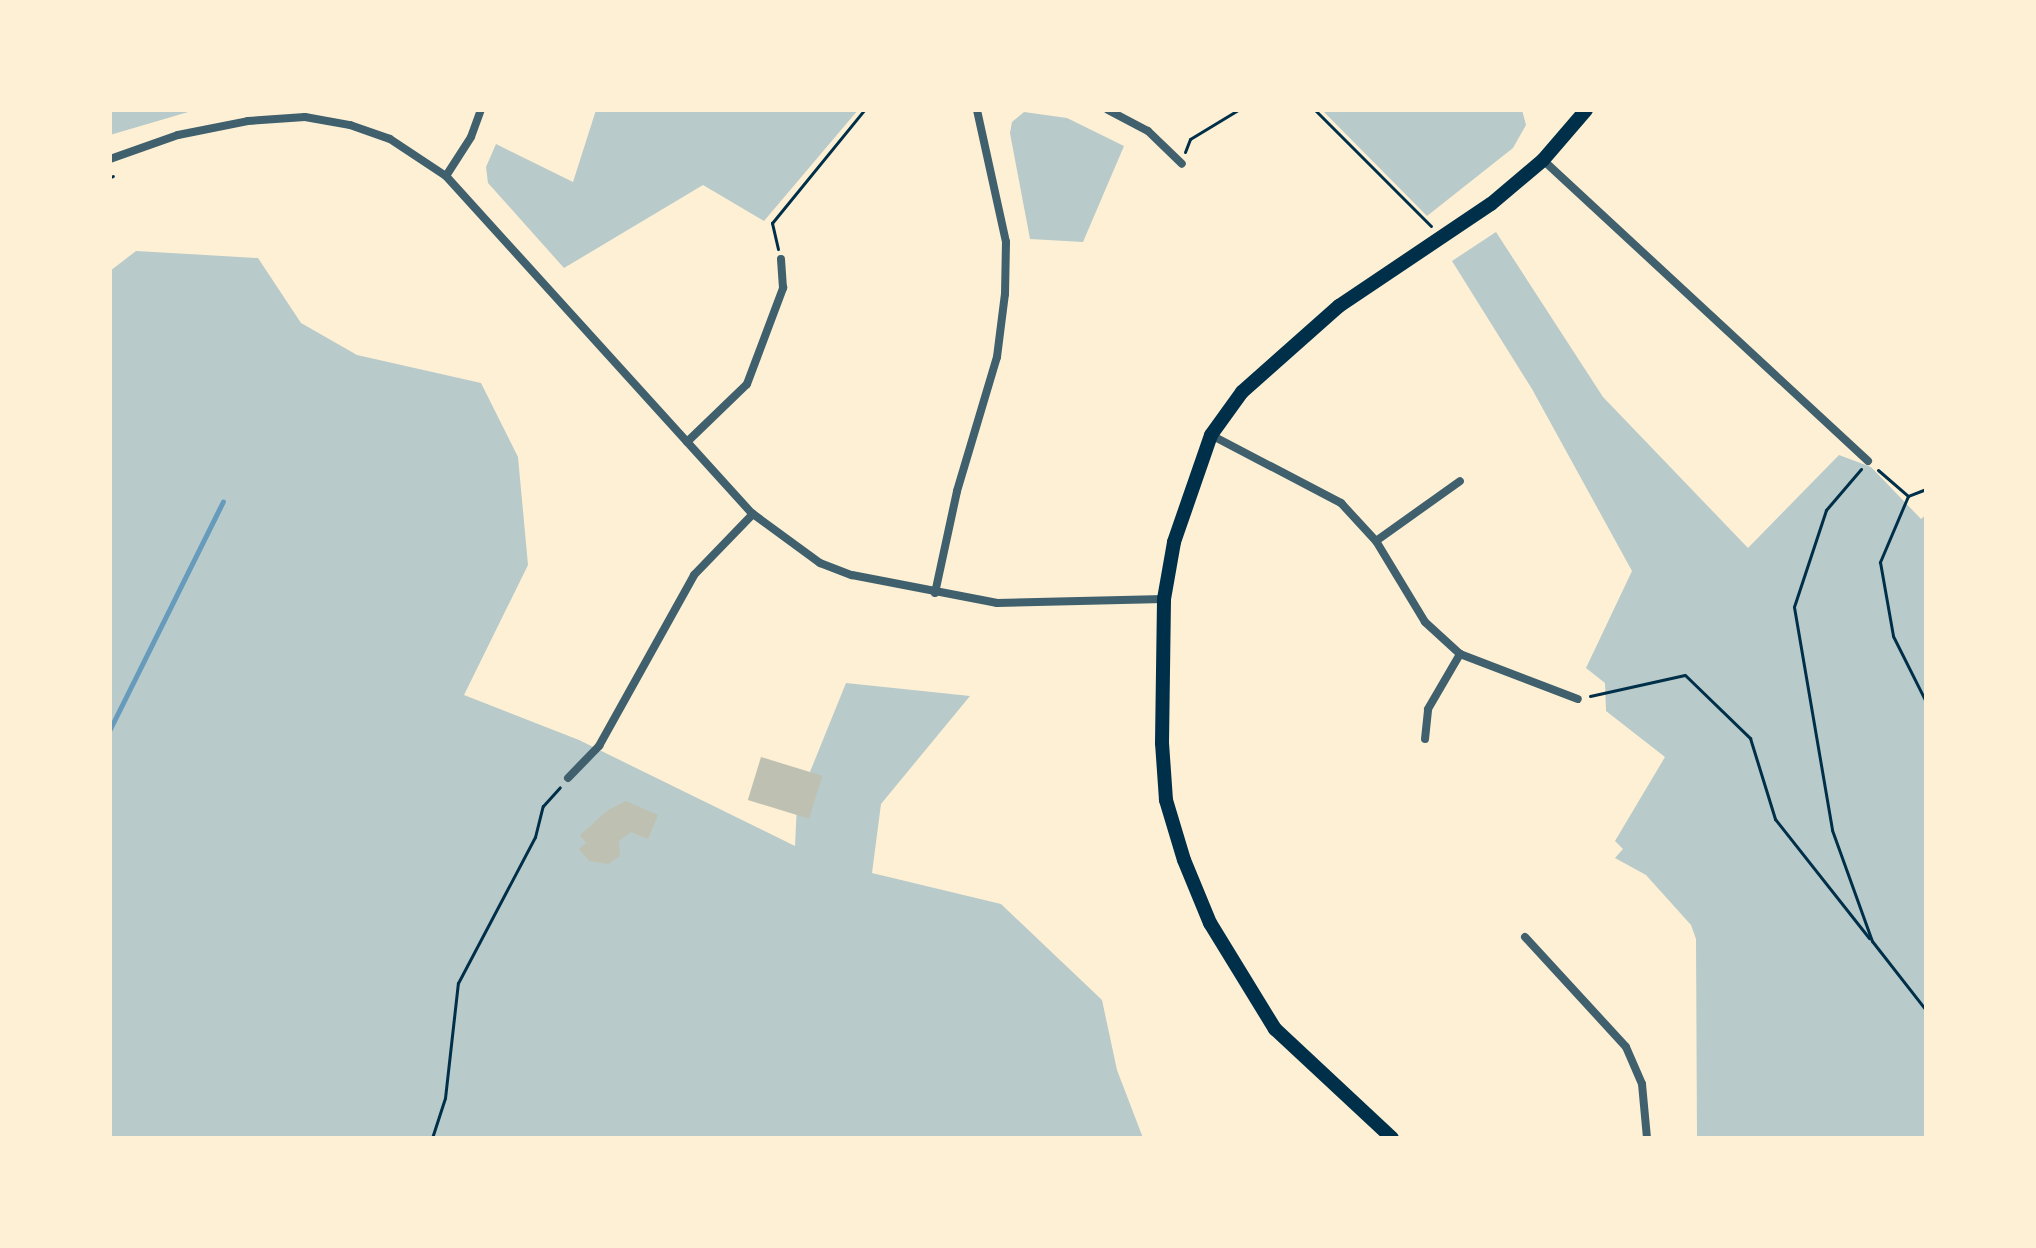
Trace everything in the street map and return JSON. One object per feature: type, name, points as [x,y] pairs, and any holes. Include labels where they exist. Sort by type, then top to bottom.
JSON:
[{"type":"main road","points":[[1392,1138],[1275,1029],[1210,923],[1166,800],[1164,599],[1174,542],[1211,435],[1242,392],[1286,349],[1339,306],[1442,237],[1543,160],[1586,110]]},
{"type":"street","points":[[446,176],[471,137],[481,110]]},
{"type":"street","points":[[935,593],[957,491],[997,357],[1005,294],[1006,242],[977,110]]},
{"type":"street","points":[[1108,110],[1148,131],[1182,164]]},
{"type":"street","points":[[110,159],[178,135],[248,121],[305,117],[350,125],[390,139],[446,176],[753,514],[820,563],[935,593],[1033,606],[1164,599]]},
{"type":"street","points":[[1543,160],[1868,461]]},
{"type":"street","points":[[687,442],[747,384],[783,288],[781,259]]},
{"type":"street","points":[[1211,435],[1317,487],[1341,503],[1376,541],[1425,622],[1460,654],[1578,699]]},
{"type":"street","points":[[1376,541],[1460,481]]},
{"type":"street","points":[[568,778],[599,746],[694,575],[753,514]]},
{"type":"street","points":[[1425,739],[1428,709],[1460,654]]},
{"type":"street","points":[[1525,937],[1626,1047],[1642,1084],[1647,1138]]},
{"type":"path","points":[[781,259],[772,223],[864,110]]},
{"type":"path","points":[[1182,164],[1190,139],[1238,110]]},
{"type":"path","points":[[1315,110],[1442,237]]},
{"type":"path","points":[[1872,941],[1832,830],[1794,607],[1826,510],[1868,461],[1908,496]]},
{"type":"path","points":[[1926,489],[1908,496],[1880,562],[1893,636],[1926,702]]},
{"type":"path","points":[[1578,699],[1685,675],[1750,738],[1775,819],[1926,1010]]},
{"type":"path","points":[[432,1138],[445,1098],[458,983],[535,837],[543,806],[568,778]]},
{"type":"shaded area","points":[[110,110],[195,110],[110,135]]},
{"type":"shaded area","points":[[596,110],[858,110],[764,221],[703,185],[564,268],[488,183],[486,167],[496,144],[573,182]]},
{"type":"shaded area","points":[[1322,110],[1522,110],[1526,125],[1513,148],[1427,216]]},
{"type":"shaded area","points":[[1024,112],[1067,118],[1124,146],[1083,242],[1030,239],[1010,133],[1012,122]]},
{"type":"shaded area","points":[[1496,232],[1603,397],[1748,548],[1839,455],[1871,467],[1921,519],[1926,515],[1926,1138],[1697,1138],[1696,939],[1691,925],[1646,875],[1615,858],[1623,849],[1615,841],[1665,757],[1606,711],[1605,683],[1586,668],[1632,571],[1532,389],[1452,261]]},
{"type":"shaded area","points":[[136,251],[258,258],[301,323],[357,355],[481,383],[518,457],[528,565],[464,695],[579,740],[795,846],[797,804],[846,683],[970,696],[881,804],[872,873],[1001,904],[1102,1000],[1117,1070],[1143,1138],[110,1138],[110,271]]},
{"type":"building","points":[[761,757],[822,776],[809,819],[748,800]]},
{"type":"building","points":[[626,801],[658,815],[648,839],[631,832],[619,841],[620,856],[608,864],[589,861],[579,849],[586,843],[580,835],[608,810]]},
{"type":"waterway","points":[[110,729],[223,501]]}]
